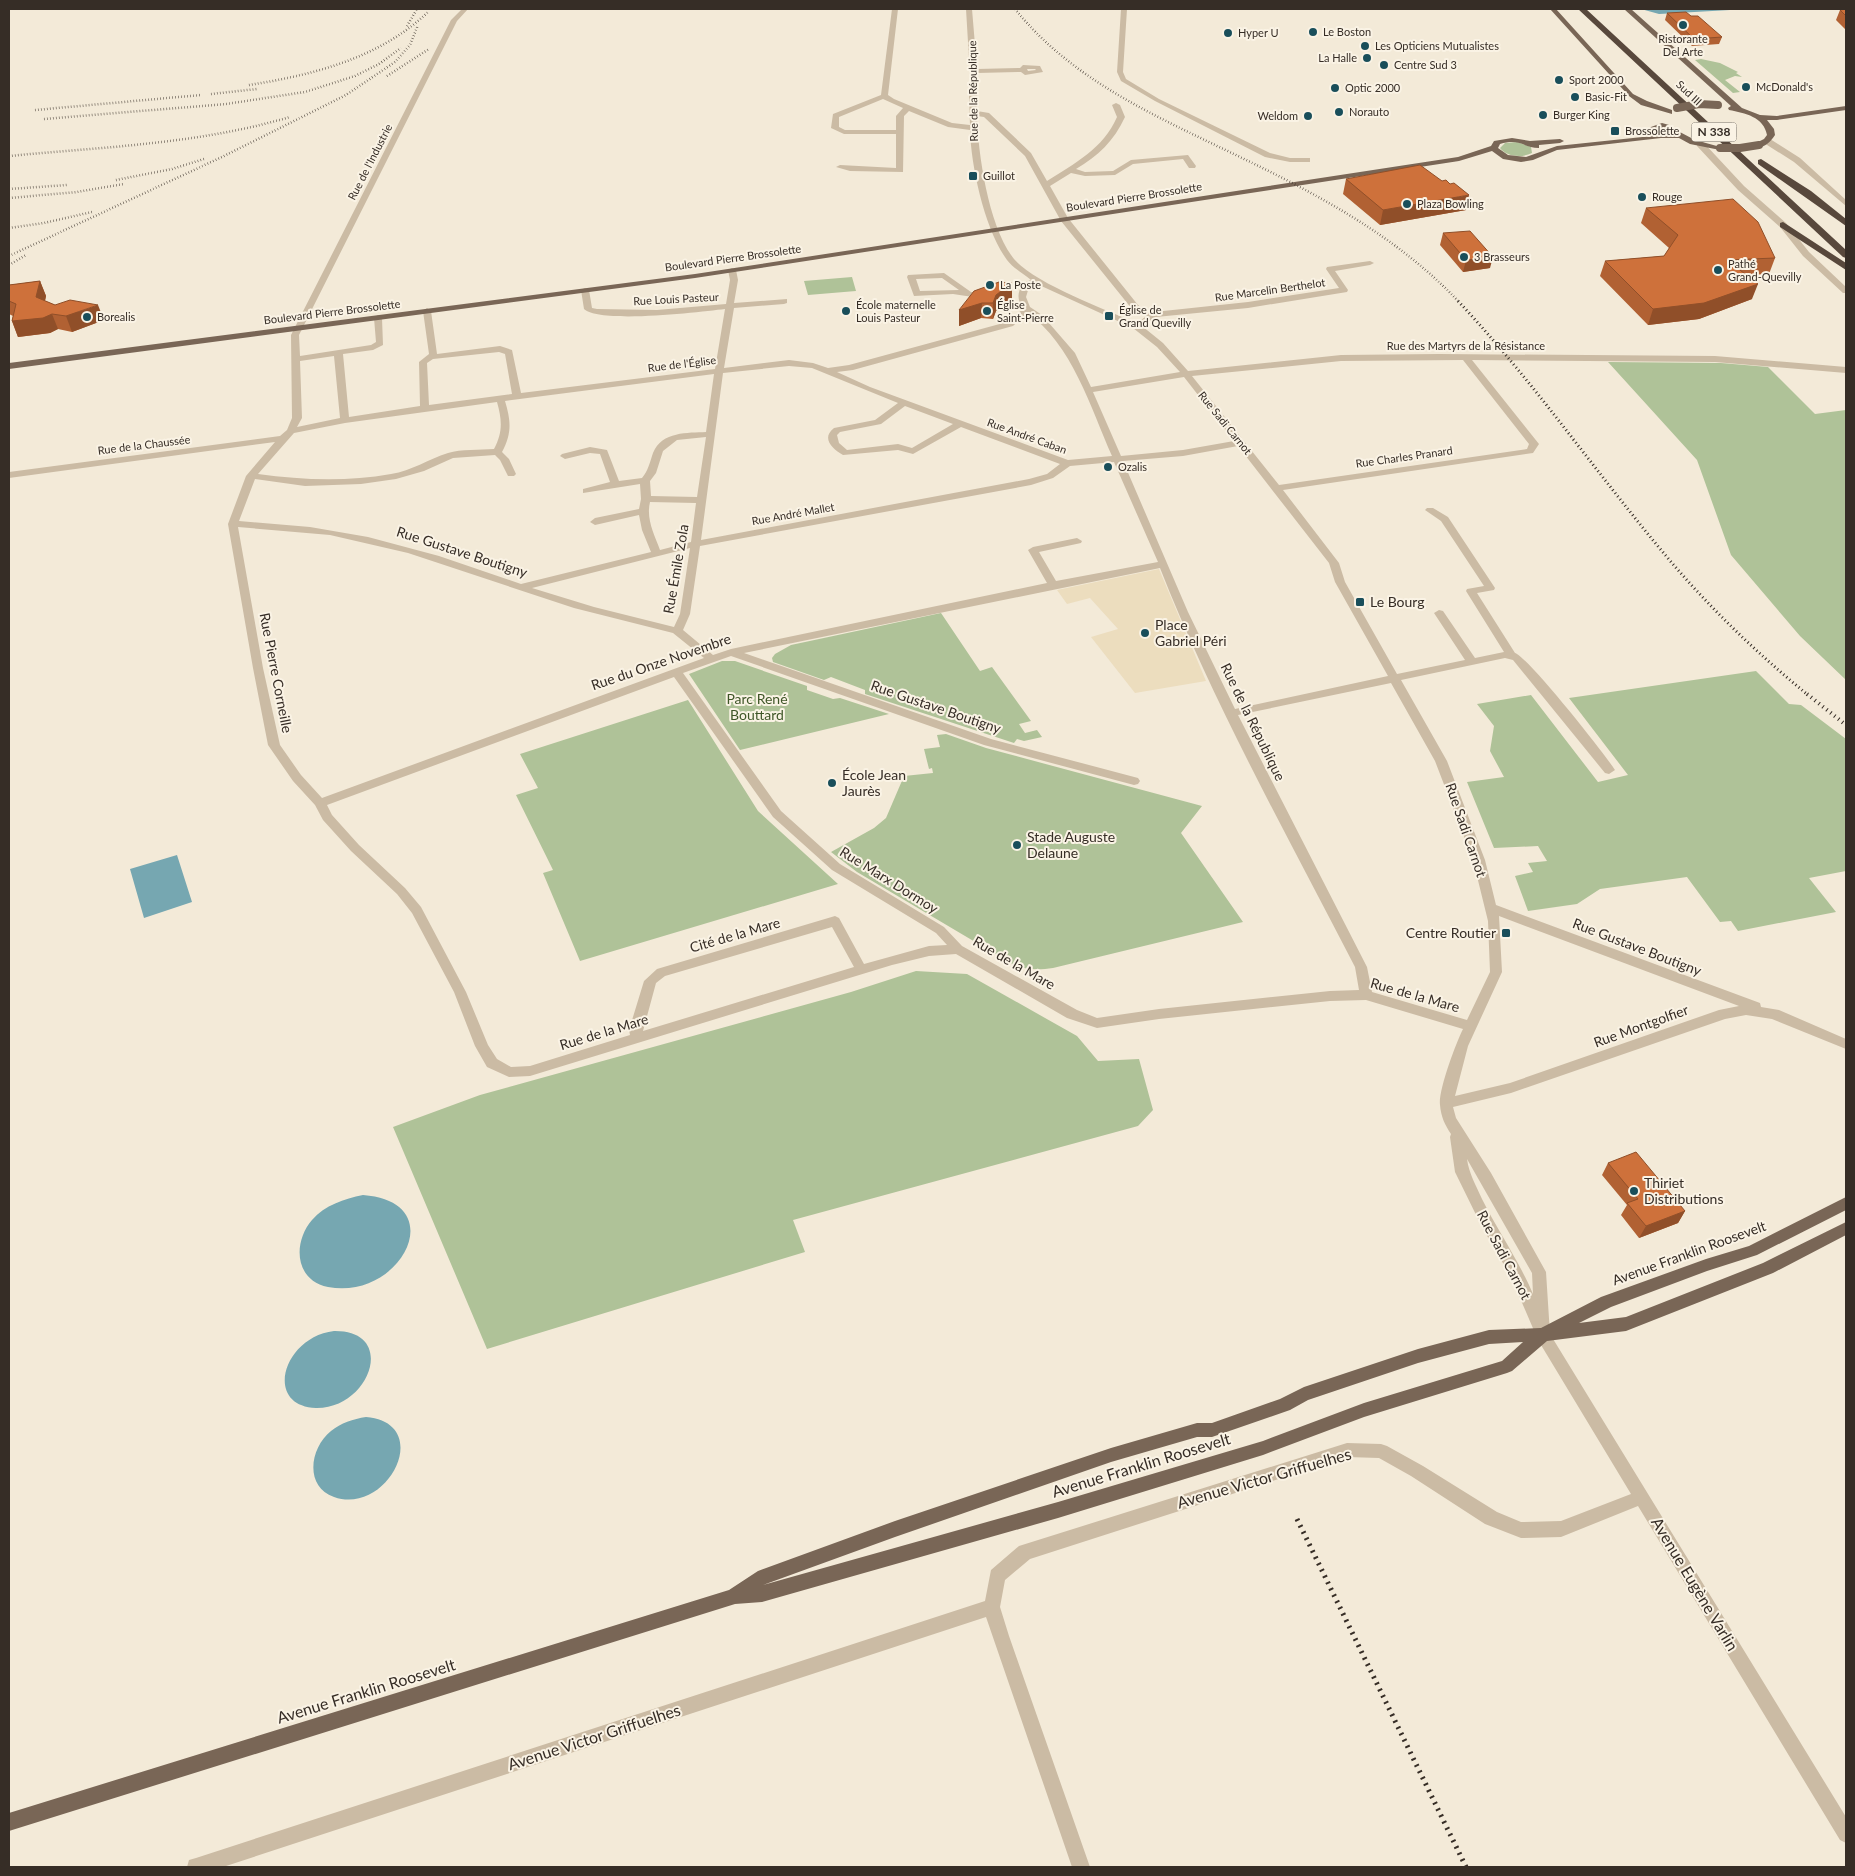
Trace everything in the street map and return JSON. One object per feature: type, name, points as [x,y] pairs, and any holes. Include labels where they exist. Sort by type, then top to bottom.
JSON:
[{"type":"highway","name":"Sud III","points":[[1582,9],[1846,255]]},
{"type":"highway","name":"Sud III","points":[[1694,99],[1707,111]]},
{"type":"highway","name":"N 338","points":[[1734,137],[1811,208]]},
{"type":"highway","points":[[1761,162],[1808,193],[1846,223]]},
{"type":"highway","points":[[1782,226],[1846,267]]},
{"type":"main road","points":[[1553,9],[1631,95],[1644,103],[1669,112]]},
{"type":"main road","points":[[1627,9],[1739,109]]},
{"type":"main road","points":[[1678,136],[1665,125],[1664,118],[1669,112],[1677,108],[1691,105],[1718,105],[1739,109],[1758,117],[1777,118],[1845,108]]},
{"type":"main road","points":[[1771,129],[1816,118],[1845,108]]},
{"type":"main road","points":[[1530,143],[1536,146],[1540,153],[1568,147],[1662,136],[1678,136],[1700,144],[1720,148],[1740,148],[1759,145],[1767,141],[1771,135],[1771,129],[1758,117]]},
{"type":"main road","points":[[1530,143],[1654,130],[1665,125]]},
{"type":"main road","name":"Boulevard Pierre Brossolette","points":[[9,366],[732,270],[1459,158],[1494,148],[1497,143],[1505,140],[1530,143]]},
{"type":"main road","points":[[1494,148],[1497,153],[1506,157]]},
{"type":"main road","name":"Boulevard Pierre Brossolette","points":[[1459,158],[1506,157],[1528,159],[1540,153]]},
{"type":"main road","name":"Avenue Franklin Roosevelt","points":[[9,1822],[735,1596],[762,1594],[1049,1513],[1263,1448],[1364,1410],[1507,1366],[1543,1334],[1606,1302],[1706,1265],[1752,1251],[1846,1203]]},
{"type":"main road","name":"Avenue Franklin Roosevelt","points":[[735,1596],[758,1579],[895,1529],[1111,1455],[1196,1430],[1212,1430],[1284,1405],[1304,1394],[1418,1356],[1489,1337],[1543,1334],[1626,1324],[1768,1268],[1846,1228]]},
{"type":"street","name":"Rue de l'Industrie","points":[[298,328],[454,20],[465,9]]},
{"type":"street","points":[[884,96],[895,9]]},
{"type":"street","name":"Rue de la République","points":[[969,9],[974,71],[973,128],[978,168],[994,230]]},
{"type":"street","points":[[1124,9],[1120,72],[1123,80],[1217,130],[1274,157],[1307,160]]},
{"type":"street","points":[[974,71],[1024,70]]},
{"type":"street","points":[[900,132],[844,132],[835,128],[836,116],[884,96],[951,125],[973,128]]},
{"type":"street","points":[[1046,185],[1100,148],[1112,137],[1121,117],[1116,105]]},
{"type":"street","points":[[840,167],[900,170],[900,116],[908,108]]},
{"type":"street","points":[[973,112],[986,114],[1028,155],[1064,219],[1135,307],[1142,312],[1154,315]]},
{"type":"street","points":[[1767,141],[1797,160],[1846,204]]},
{"type":"street","points":[[1700,144],[1741,188],[1782,226],[1806,254],[1846,291]]},
{"type":"street","points":[[1069,170],[1085,174],[1115,173],[1131,162],[1185,157],[1192,166]]},
{"type":"street","name":"Rue Sadi Carnot","points":[[994,230],[1012,260],[1037,281],[1136,326],[1160,345],[1186,374],[1326,550],[1334,563],[1340,582],[1441,760],[1479,860],[1494,921],[1496,972],[1461,1046],[1446,1103],[1449,1119],[1456,1132],[1486,1177],[1539,1272],[1543,1334]]},
{"type":"street","name":"Rue Marcelin Berthelot","points":[[1136,326],[1154,315],[1248,305],[1344,290],[1330,268],[1370,263]]},
{"type":"street","name":"Rue Émile Zola","points":[[710,658],[677,631],[685,614],[719,370],[734,280],[732,270]]},
{"type":"street","points":[[969,294],[944,275],[910,277],[917,294],[953,292],[969,294],[1000,295]]},
{"type":"street","points":[[1027,309],[1016,295],[1026,285],[1037,281]]},
{"type":"street","name":"Rue Louis Pasteur","points":[[585,290],[588,309],[596,312],[657,313],[784,301]]},
{"type":"street","name":"Rue de la République","points":[[1027,309],[1039,317],[1072,355],[1116,459],[1164,564],[1183,612],[1231,712],[1361,967],[1366,995]]},
{"type":"street","name":"Rue de l'Église","points":[[287,435],[345,420],[719,370],[789,363],[813,366],[827,371],[850,368],[1010,324],[1027,309]]},
{"type":"street","points":[[425,408],[423,362],[434,355],[427,311]]},
{"type":"street","points":[[295,359],[373,347],[380,343],[378,318]]},
{"type":"street","points":[[233,524],[251,476],[287,435],[297,418],[295,335],[298,328]]},
{"type":"street","points":[[430,357],[500,349],[509,352],[516,396]]},
{"type":"street","points":[[338,352],[345,420]]},
{"type":"street","name":"Rue Charles Pranard","points":[[1277,488],[1530,451],[1534,444],[1465,357]]},
{"type":"street","name":"Rue des Martyrs de la Résistance","points":[[1088,390],[1186,374],[1341,358],[1715,359],[1846,370]]},
{"type":"street","name":"Rue André Caban","points":[[827,371],[904,403],[1067,463],[1116,459]]},
{"type":"street","points":[[497,452],[507,435],[507,423],[500,398]]},
{"type":"street","points":[[904,403],[878,422],[837,430],[832,434],[831,438],[840,450],[846,453],[900,448],[913,451],[960,424]]},
{"type":"street","name":"Rue Émile Zola","points":[[656,553],[647,530],[643,511],[646,499],[645,481],[651,473],[659,450],[674,437],[710,434]]},
{"type":"street","name":"Rue de la Chaussée","points":[[9,475],[287,435]]},
{"type":"street","points":[[1116,459],[1183,453],[1241,443]]},
{"type":"street","points":[[565,456],[590,450],[604,452],[615,484]]},
{"type":"street","points":[[251,476],[305,483],[362,481],[394,477],[421,469],[451,455],[497,452],[504,458],[511,474]]},
{"type":"street","name":"Rue André Mallet","points":[[522,587],[695,544],[1031,482],[1050,476],[1067,463]]},
{"type":"street","points":[[586,491],[615,484],[645,481]]},
{"type":"street","points":[[646,499],[701,500]]},
{"type":"street","points":[[1430,510],[1445,519],[1490,588],[1471,591],[1505,644],[1510,656]]},
{"type":"street","points":[[595,522],[643,511]]},
{"type":"street","name":"Rue Gustave Boutigny","points":[[233,524],[282,526],[329,532],[386,544],[578,606],[677,631]]},
{"type":"street","name":"Rue Pierre Corneille","points":[[233,524],[258,668],[274,745],[297,778],[320,803],[328,817],[355,848],[401,891],[417,910],[460,992],[482,1046],[492,1063]]},
{"type":"street","points":[[1053,585],[1033,550],[1077,541]]},
{"type":"street","name":"Rue du Onze Novembre","points":[[320,803],[710,658],[731,652],[1053,585],[1164,564]]},
{"type":"street","points":[[1439,613],[1472,662]]},
{"type":"street","name":"Rue Gustave Boutigny","points":[[731,652],[988,742],[1134,781]]},
{"type":"street","points":[[1231,712],[1505,655],[1516,657],[1532,673],[1609,770]]},
{"type":"street","name":"Rue Marx Dormoy","points":[[676,671],[777,814],[836,867],[940,930],[958,949]]},
{"type":"street","name":"Rue Gustave Boutigny","points":[[1491,908],[1774,1014]]},
{"type":"street","name":"Cité de la Mare","points":[[637,1038],[636,1030],[650,981],[661,972],[835,921],[861,969]]},
{"type":"street","name":"Rue de la Mare","points":[[492,1063],[509,1072],[530,1071],[861,969],[929,951],[958,949],[1072,1014],[1097,1023],[1160,1014],[1330,996],[1366,995],[1470,1026]]},
{"type":"street","name":"Rue Montgolfier","points":[[1446,1103],[1511,1088],[1724,1014],[1746,1010],[1774,1014],[1846,1044]]},
{"type":"street","name":"Rue Sadi Carnot","points":[[1456,1132],[1462,1172],[1487,1223],[1517,1274],[1543,1334]]},
{"type":"street","name":"Avenue Eugène Varlin","points":[[1543,1334],[1846,1834]]},
{"type":"street","name":"Avenue Victor Griffuelhes","points":[[1081,1867],[1000,1636],[992,1607],[997,1576],[1025,1552],[1348,1450],[1381,1451],[1417,1471],[1491,1518],[1520,1530],[1561,1529],[1642,1497]]},
{"type":"street","name":"Avenue Victor Griffuelhes","points":[[196,1867],[992,1607]]},
{"type":"green space","points":[[1701,59],[1720,63],[1738,72],[1736,73],[1742,77],[1735,76],[1725,80],[1740,92],[1733,93],[1695,60]]},
{"type":"green space","points":[[1517,142],[1531,147],[1532,153],[1524,156],[1515,156],[1500,148],[1505,143]]},
{"type":"green space","points":[[852,277],[856,291],[808,295],[804,281]]},
{"type":"green space","points":[[1608,362],[1721,363],[1768,367],[1815,414],[1846,410],[1846,680],[1800,636],[1731,555],[1697,460]]},
{"type":"green space","points":[[941,613],[980,671],[992,667],[1031,721],[1019,724],[1025,733],[1037,730],[1042,737],[1024,741],[1017,739],[1014,743],[865,694],[865,690],[831,677],[824,680],[773,662],[772,658],[775,654],[791,645]]},
{"type":"green space","name":"Parc René Bouttard","points":[[722,661],[735,661],[807,686],[807,690],[833,699],[840,698],[889,714],[740,750],[689,674]]},
{"type":"green space","points":[[1756,671],[1789,704],[1801,705],[1846,739],[1846,871],[1809,878],[1836,912],[1738,931],[1731,921],[1720,922],[1687,877],[1600,889],[1577,904],[1528,911],[1515,876],[1533,872],[1528,863],[1547,861],[1538,846],[1494,848],[1467,782],[1504,777],[1490,751],[1494,726],[1477,704],[1531,695],[1598,782],[1628,775],[1569,698]]},
{"type":"green space","points":[[688,700],[758,811],[838,884],[580,961],[543,873],[553,870],[516,795],[538,788],[520,754]]},
{"type":"green space","name":"Stade Auguste Delaune","points":[[946,734],[986,748],[1202,806],[1181,833],[1243,922],[1053,968],[1028,969],[1014,965],[857,872],[831,852],[874,828],[886,818],[904,776],[933,773],[932,768],[929,769],[924,749],[940,747],[937,735]]},
{"type":"green space","points":[[916,971],[967,974],[1077,1036],[1098,1061],[1139,1059],[1153,1110],[1138,1126],[793,1220],[805,1252],[487,1349],[393,1127],[480,1095],[851,992]]},
{"type":"shaded area","name":"Place Gabriel Péri","points":[[1159,569],[1206,681],[1135,693],[1091,637],[1118,629],[1090,598],[1067,604],[1057,590]]},
{"type":"water","points":[[1641,9],[1729,9],[1730,10],[1659,14]]},
{"type":"water","points":[[177,855],[192,902],[144,918],[130,869]]},
{"type":"water","points":[[363,1195],[390,1202],[406,1214],[410,1231],[406,1249],[394,1266],[376,1280],[354,1287],[328,1287],[317,1283],[308,1277],[300,1259],[302,1239],[306,1229],[312,1220],[323,1210],[342,1201]]},
{"type":"water","points":[[334,1331],[354,1334],[366,1343],[371,1355],[369,1370],[362,1384],[351,1396],[335,1405],[316,1408],[299,1404],[289,1396],[285,1384],[286,1371],[292,1357],[302,1345],[316,1336]]},
{"type":"water","points":[[366,1417],[387,1423],[398,1435],[400,1450],[396,1466],[386,1482],[371,1493],[354,1499],[334,1497],[324,1492],[314,1476],[313,1466],[318,1447],[324,1438],[335,1428],[347,1422]]},
{"type":"building","points":[[1846,9],[1846,16],[1840,10]]},
{"type":"building","points":[[1686,12],[1691,16],[1698,16],[1722,37],[1694,39],[1667,13]]},
{"type":"building","points":[[1420,165],[1442,181],[1446,180],[1450,184],[1454,183],[1469,195],[1383,210],[1346,179]]},
{"type":"building","name":"Pathé Grand-Quevilly","points":[[1733,199],[1758,222],[1775,258],[1727,260],[1758,284],[1704,303],[1653,309],[1605,261],[1664,256],[1678,235],[1646,208]]},
{"type":"building","points":[[1470,231],[1493,257],[1466,260],[1443,233]]},
{"type":"building","points":[[40,281],[36,297],[55,305],[70,300],[98,305],[66,316],[52,314],[43,318],[12,321],[16,304],[9,301],[9,285]]},
{"type":"building","points":[[999,282],[1012,283],[996,295],[993,303],[982,303],[959,310],[974,291]]},
{"type":"building","points":[[1636,1152],[1685,1211],[1646,1226],[1627,1203],[1638,1199],[1608,1163]]},
{"type":"railway","points":[[407,26],[417,9]]},
{"type":"railway","points":[[1015,9],[1038,35],[1090,77],[1148,112],[1270,171],[1356,219],[1410,257],[1458,301]]},
{"type":"railway","points":[[249,85],[321,70],[367,53],[409,28],[428,12]]},
{"type":"railway","points":[[9,256],[222,157],[346,95],[395,62],[410,45],[418,25]]},
{"type":"railway","points":[[44,119],[226,104],[305,92],[355,76],[379,64],[401,48]]},
{"type":"railway","points":[[387,76],[429,49]]},
{"type":"railway","points":[[211,94],[257,89]]},
{"type":"railway","points":[[35,110],[201,95]]},
{"type":"railway","points":[[9,156],[186,139],[256,126],[290,117]]},
{"type":"railway","points":[[116,180],[172,169],[204,159]]},
{"type":"railway","points":[[9,198],[77,192],[124,184]]},
{"type":"railway","points":[[9,189],[67,185]]},
{"type":"railway","points":[[9,228],[44,223],[92,212]]},
{"type":"railway","points":[[9,265],[26,255]]},
{"type":"railway","points":[[1458,301],[1514,364],[1672,563],[1737,632],[1808,695]]},
{"type":"railway","points":[[1807,694],[1846,725]]},
{"type":"railway","points":[[1297,1519],[1466,1867]]},
{"type":"place","name":"Ristorante Del Arte","points":[[1683,25]]},
{"type":"place","name":"Le Boston","points":[[1313,32]]},
{"type":"place","name":"Hyper U","points":[[1228,33]]},
{"type":"place","name":"Les Opticiens Mutualistes","points":[[1365,46]]},
{"type":"place","name":"La Halle","points":[[1367,58]]},
{"type":"place","name":"Centre Sud 3","points":[[1384,65]]},
{"type":"place","name":"Sport 2000","points":[[1559,80]]},
{"type":"place","name":"McDonald's","points":[[1746,87]]},
{"type":"place","name":"Optic 2000","points":[[1335,88]]},
{"type":"place","name":"Basic-Fit","points":[[1575,97]]},
{"type":"place","name":"Norauto","points":[[1339,112]]},
{"type":"place","name":"Burger King","points":[[1543,115]]},
{"type":"place","name":"Weldom","points":[[1308,116]]},
{"type":"place","name":"Brossolette","points":[[1615,131]]},
{"type":"place","name":"Guillot","points":[[973,176]]},
{"type":"place","name":"Rouge","points":[[1642,197]]},
{"type":"place","name":"Plaza Bowling","points":[[1407,204]]},
{"type":"place","name":"3 Brasseurs","points":[[1464,257]]},
{"type":"place","name":"Pathé Grand-Quevilly","points":[[1718,270]]},
{"type":"place","name":"La Poste","points":[[990,285]]},
{"type":"place","name":"École maternelle Louis Pasteur","points":[[846,311]]},
{"type":"place","name":"Église Saint-Pierre","points":[[987,311]]},
{"type":"place","name":"Église de Grand Quevilly","points":[[1109,316]]},
{"type":"place","name":"Borealis","points":[[87,317]]},
{"type":"place","name":"Ozalis","points":[[1108,467]]},
{"type":"place","name":"Le Bourg","points":[[1360,602]]},
{"type":"place","name":"Place Gabriel Péri","points":[[1145,633]]},
{"type":"place","name":"École Jean Jaurès","points":[[832,783]]},
{"type":"place","name":"Stade Auguste Delaune","points":[[1017,845]]},
{"type":"place","name":"Centre Routier","points":[[1506,933]]},
{"type":"place","name":"Thiriet Distributions","points":[[1634,1191]]}]
